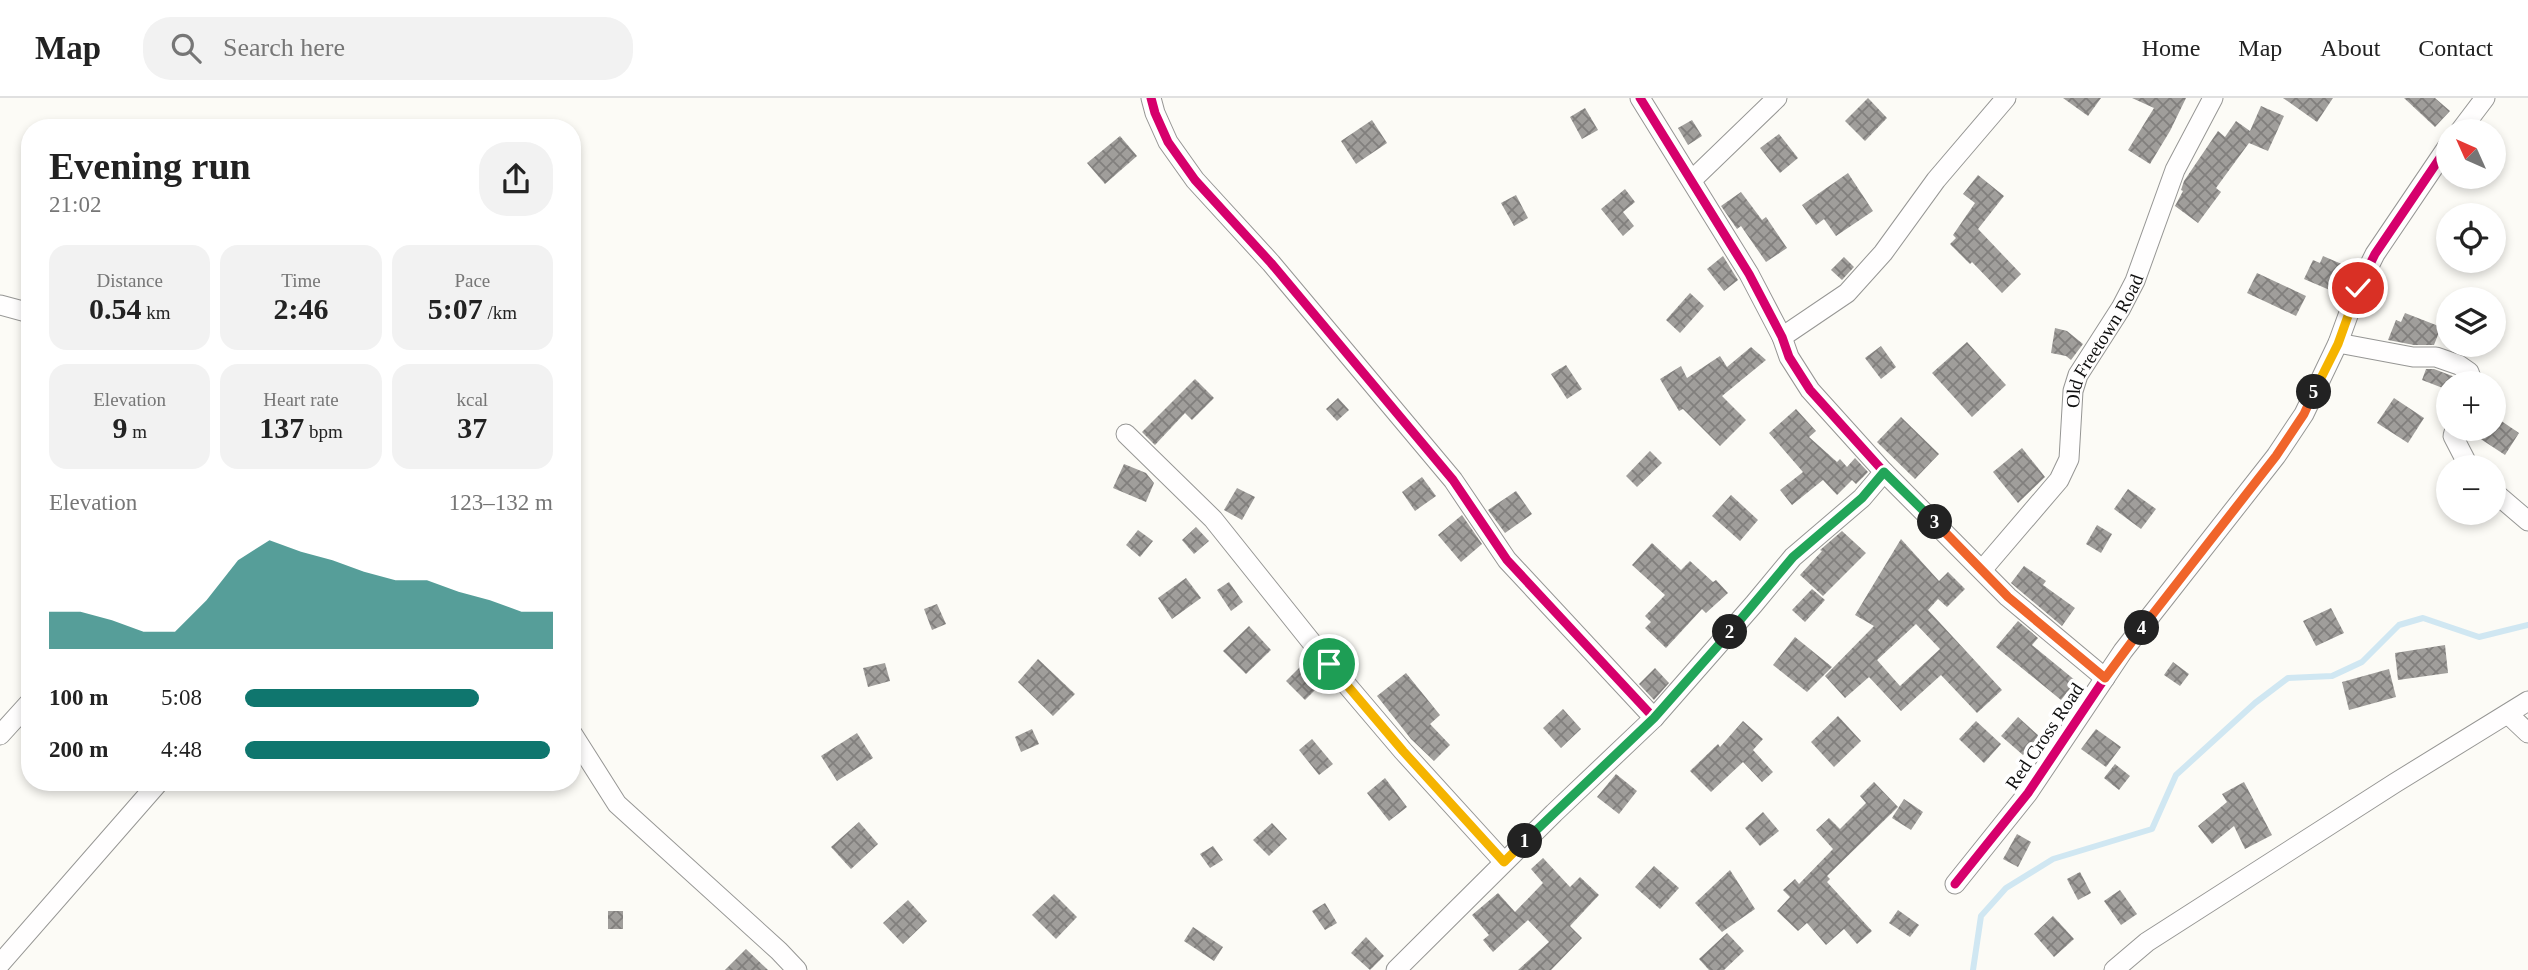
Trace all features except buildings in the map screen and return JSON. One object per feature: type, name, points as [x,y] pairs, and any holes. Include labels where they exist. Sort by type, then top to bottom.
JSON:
[{"type":"street","points":[[1151,98],[1168,142],[1195,180],[1271,263],[1453,480],[1507,560],[1654,718]]},
{"type":"street","points":[[1640,98],[1749,274],[1782,337],[1789,358],[1810,390],[1884,472],[2008,597],[2105,678]]},
{"type":"street","points":[[1692,180],[1777,98]]},
{"type":"street","points":[[1782,337],[1847,293],[1883,253],[1936,180],[2006,98]]},
{"type":"street","name":"Old Freetown Road","points":[[1982,570],[2059,480],[2069,459],[2073,391],[2078,375],[2121,309],[2135,281],[2175,170],[2213,98]]},
{"type":"street","points":[[2469,119],[2485,98]]},
{"type":"street","name":"Red Cross Road","points":[[1955,884],[2028,793],[2123,651],[2276,456],[2304,414],[2338,344],[2358,288],[2375,254],[2436,164]]},
{"type":"street","points":[[0,305],[21,311]]},
{"type":"street","points":[[2338,344],[2413,357],[2436,357],[2468,371]]},
{"type":"street","points":[[1126,434],[1213,519],[1379,722],[1504,862]]},
{"type":"street","points":[[1396,970],[1654,718],[1793,557],[1862,498],[1884,472]]},
{"type":"street","points":[[2506,502],[2528,521]]},
{"type":"street","points":[[2114,970],[2147,942],[2528,701]]},
{"type":"street","points":[[0,735],[21,712]]},
{"type":"street","points":[[2508,714],[2528,733]]},
{"type":"street","points":[[581,747],[617,804],[797,970]]},
{"type":"street","points":[[0,964],[151,791]]},
{"type":"waterway","points":[[1973,970],[1981,916],[2006,888],[2053,859],[2152,829],[2176,775],[2255,703],[2288,678],[2332,676],[2362,662],[2399,625],[2423,618],[2479,637],[2528,625]]},
{"type":"cycle path","points":[[1151,98],[1168,142],[1195,180],[1271,263],[1453,480],[1507,560],[1654,718]]},
{"type":"cycle path","points":[[1640,98],[1749,274],[1782,337],[1789,357],[1810,390],[1884,472],[2008,597],[2105,678]]},
{"type":"cycle path","points":[[1955,884],[2028,793],[2123,651],[2276,456],[2304,414],[2338,343],[2358,288],[2375,254],[2436,164]]},
{"type":"route","points":[[1329,664],[1403,751],[1504,862],[1654,718],[1793,557],[1827,525],[1862,498],[1884,472],[2008,597],[2105,678],[2123,651],[2276,456],[2304,414],[2338,344],[2358,288]]}]
